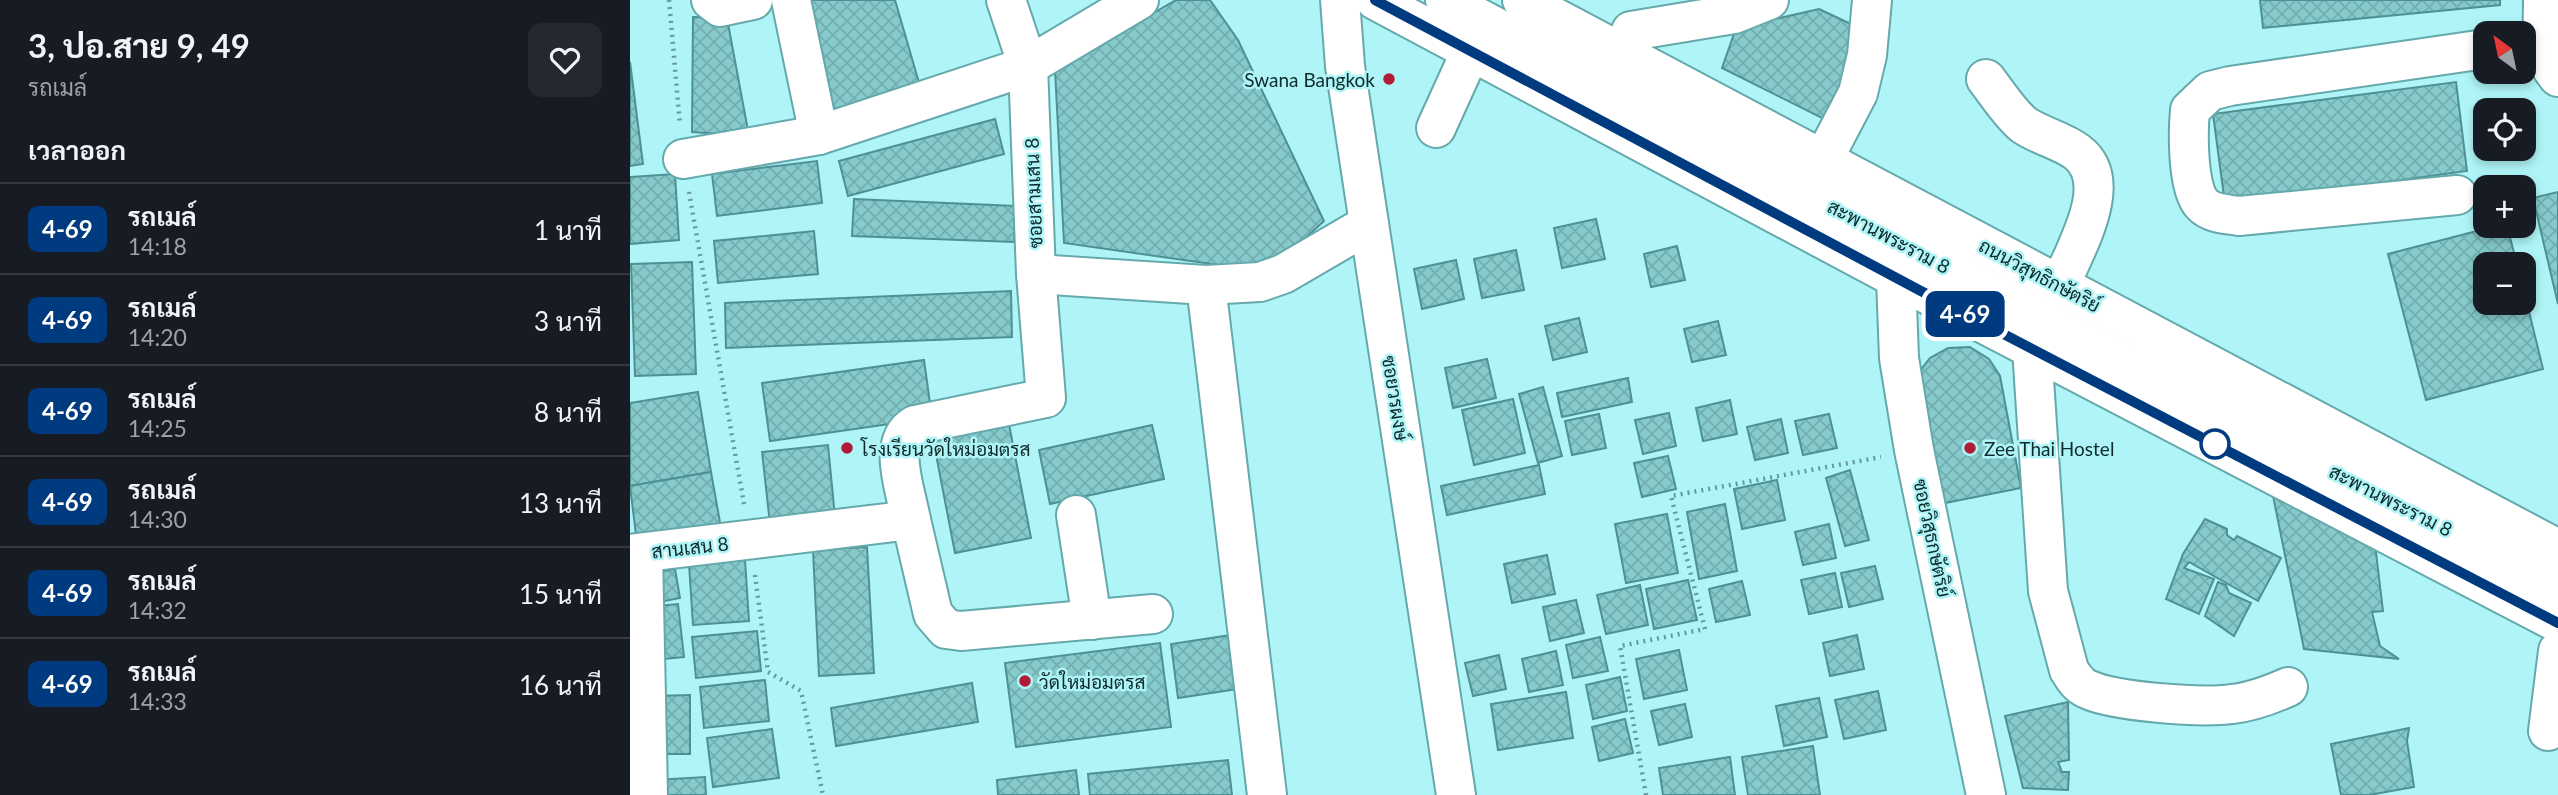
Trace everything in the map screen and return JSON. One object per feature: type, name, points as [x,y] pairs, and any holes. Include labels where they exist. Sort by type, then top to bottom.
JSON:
[{"type":"street","points":[[711,0],[720,7],[752,0]]},
{"type":"street","points":[[791,0],[819,135]]},
{"type":"street","name":"ซอยสามเสน 8","points":[[911,520],[899,444],[904,432],[915,425],[1046,398],[1036,274],[1028,66],[1006,0]]},
{"type":"street","points":[[683,159],[819,135],[1028,66],[1139,0]]},
{"type":"street","name":"ซอยวรผงษ์","points":[[1340,0],[1345,66],[1456,795]]},
{"type":"street","points":[[1375,0],[1896,278],[2558,623]]},
{"type":"street","name":"สะพานพระราม 8","points":[[1445,0],[2106,352],[2558,585]]},
{"type":"street","name":"ถนนวิสุทธิกษัตริย์","points":[[1522,0],[1630,29],[1823,160],[2558,549]]},
{"type":"street","points":[[1630,29],[1734,14],[1769,0]]},
{"type":"street","points":[[1823,160],[1858,93],[1867,55],[1872,0]]},
{"type":"street","points":[[2542,55],[2543,0]]},
{"type":"street","points":[[1436,128],[1471,51]]},
{"type":"street","points":[[2457,195],[2239,216],[2217,213],[2202,204],[2196,190],[2188,140],[2190,110],[2210,91],[2230,86],[2473,51]]},
{"type":"street","points":[[1986,79],[2024,125],[2078,152],[2089,163],[2095,180],[2094,201],[2060,286]]},
{"type":"street","points":[[1036,274],[1206,285],[1260,282],[1283,274],[1369,224]]},
{"type":"street","name":"ซอยวิสุธกษัตริย์","points":[[1896,278],[1899,358],[1914,450],[1986,795]]},
{"type":"street","points":[[1206,285],[1267,795]]},
{"type":"street","points":[[2032,349],[2048,591],[2069,670],[2075,680],[2090,691],[2188,705],[2231,704],[2262,699],[2288,687]]},
{"type":"street","points":[[1076,515],[1092,620]]},
{"type":"street","points":[[911,520],[933,614],[946,629],[1153,614]]},
{"type":"street","name":"สานเสน 8","points":[[637,553],[911,520]]},
{"type":"street","points":[[637,553],[648,795]]},
{"type":"street","points":[[2548,731],[2558,651]]},
{"type":"path","points":[[669,0],[683,159],[750,541],[768,672],[801,691],[823,795]]},
{"type":"path","points":[[1646,795],[1620,646],[1705,629],[1671,496],[1914,450]]},
{"type":"building","points":[[800,0],[895,0],[920,86],[832,112]]},
{"type":"building","points":[[1176,0],[1210,0],[1238,40],[1324,221],[1268,272],[1064,243],[1055,70]]},
{"type":"building","points":[[2260,0],[2500,0],[2500,5],[2263,28]]},
{"type":"building","points":[[1819,9],[1855,26],[1857,68],[1830,122],[1722,68],[1736,28]]},
{"type":"building","points":[[693,17],[727,18],[749,136],[692,132]]},
{"type":"building","points":[[630,62],[643,164],[630,166]]},
{"type":"building","points":[[2456,82],[2467,171],[2225,204],[2213,114]]},
{"type":"building","points":[[995,119],[1004,154],[848,196],[839,161]]},
{"type":"building","points":[[817,161],[822,203],[717,216],[712,174]]},
{"type":"building","points":[[675,174],[679,240],[630,244],[630,177]]},
{"type":"building","points":[[2558,192],[2558,304],[2536,211],[2536,197]]},
{"type":"building","points":[[854,199],[1016,206],[1014,242],[852,236]]},
{"type":"building","points":[[1596,219],[1605,259],[1562,268],[1554,228]]},
{"type":"building","points":[[814,231],[818,274],[718,283],[714,241]]},
{"type":"building","points":[[2473,232],[2473,238],[2510,238],[2514,252],[2473,252],[2473,315],[2530,315],[2543,369],[2426,400],[2388,254]]},
{"type":"building","points":[[1677,246],[1685,280],[1651,287],[1644,254]]},
{"type":"building","points":[[1516,250],[1524,290],[1482,298],[1474,259]]},
{"type":"building","points":[[1456,260],[1464,299],[1422,309],[1414,269]]},
{"type":"building","points":[[692,262],[696,374],[635,376],[631,264]]},
{"type":"building","points":[[1011,291],[1012,337],[726,348],[725,303]]},
{"type":"building","points":[[1579,318],[1587,352],[1553,360],[1545,326]]},
{"type":"building","points":[[1718,321],[1726,355],[1692,362],[1684,329]]},
{"type":"building","name":"Zee Thai Hostel","points":[[1970,347],[1989,359],[2000,376],[2021,488],[1940,504],[1919,372],[1930,358],[1948,348]]},
{"type":"building","points":[[1487,359],[1496,398],[1453,408],[1445,368]]},
{"type":"building","points":[[924,360],[932,418],[770,441],[762,383]]},
{"type":"building","points":[[1628,378],[1632,402],[1562,417],[1557,393]]},
{"type":"building","points":[[1543,387],[1562,456],[1538,463],[1519,394]]},
{"type":"building","points":[[698,392],[711,472],[630,486],[630,403]]},
{"type":"building","points":[[1513,399],[1525,453],[1474,465],[1462,410]]},
{"type":"building","points":[[1730,400],[1737,434],[1703,441],[1696,408]]},
{"type":"building","points":[[1669,413],[1676,446],[1643,454],[1635,420]]},
{"type":"building","points":[[1599,414],[1606,448],[1572,455],[1565,421]]},
{"type":"building","points":[[1829,414],[1837,448],[1803,455],[1795,421]]},
{"type":"building","points":[[1781,419],[1788,453],[1755,460],[1747,427]]},
{"type":"building","points":[[1009,424],[1031,538],[955,553],[933,439]]},
{"type":"building","points":[[1152,425],[1164,479],[1050,504],[1039,450]]},
{"type":"building","points":[[828,445],[835,517],[770,524],[762,452]]},
{"type":"building","points":[[1668,456],[1676,489],[1642,497],[1634,463]]},
{"type":"building","points":[[1539,465],[1545,494],[1447,515],[1441,486]]},
{"type":"building","points":[[1850,470],[1869,540],[1845,546],[1826,478]]},
{"type":"building","points":[[711,472],[721,528],[637,543],[630,486]]},
{"type":"building","points":[[1777,480],[1785,520],[1742,529],[1734,489]]},
{"type":"building","points":[[2270,481],[2374,536],[2383,611],[2372,612],[2380,646],[2399,659],[2304,649]]},
{"type":"building","points":[[1725,504],[1737,571],[1699,579],[1687,512]]},
{"type":"building","points":[[1667,514],[1678,573],[1626,583],[1615,524]]},
{"type":"building","points":[[2205,519],[2227,529],[2227,535],[2234,540],[2237,536],[2281,558],[2258,601],[2189,562],[2184,568],[2214,579],[2199,614],[2166,599],[2183,554]]},
{"type":"building","points":[[1829,524],[1836,558],[1803,565],[1795,532]]},
{"type":"building","points":[[867,547],[874,673],[819,676],[813,550]]},
{"type":"building","points":[[1547,555],[1555,594],[1512,603],[1504,564]]},
{"type":"building","points":[[745,560],[749,621],[693,625],[689,564]]},
{"type":"building","points":[[1875,566],[1883,599],[1849,607],[1841,573]]},
{"type":"building","points":[[675,569],[680,598],[649,604],[644,575]]},
{"type":"building","points":[[1835,573],[1842,607],[1809,614],[1801,580]]},
{"type":"building","points":[[1688,580],[1697,620],[1654,629],[1646,589]]},
{"type":"building","points":[[1742,581],[1750,615],[1716,622],[1709,589]]},
{"type":"building","points":[[2218,582],[2226,585],[2229,593],[2251,603],[2234,636],[2205,616]]},
{"type":"building","points":[[1640,585],[1648,625],[1606,634],[1597,595]]},
{"type":"building","points":[[1576,600],[1584,633],[1550,641],[1543,607]]},
{"type":"building","points":[[678,604],[684,657],[653,660],[647,607]]},
{"type":"building","points":[[757,631],[761,671],[696,678],[692,637]]},
{"type":"building","points":[[1231,635],[1238,689],[1178,698],[1171,644]]},
{"type":"building","points":[[1857,635],[1864,669],[1830,676],[1823,643]]},
{"type":"building","points":[[1600,637],[1608,671],[1573,678],[1566,645]]},
{"type":"building","points":[[1160,643],[1171,727],[1016,747],[1005,663]]},
{"type":"building","points":[[1679,650],[1687,690],[1644,699],[1636,659]]},
{"type":"building","points":[[1556,651],[1563,685],[1529,692],[1522,659]]},
{"type":"building","points":[[1499,655],[1506,689],[1473,696],[1465,663]]},
{"type":"building","points":[[1620,677],[1627,711],[1593,719],[1586,685]]},
{"type":"building","points":[[765,680],[769,721],[704,728],[700,687]]},
{"type":"building","points":[[972,683],[978,722],[836,746],[831,708]]},
{"type":"building","points":[[1878,691],[1886,730],[1844,739],[1835,700]]},
{"type":"building","points":[[1566,692],[1573,738],[1498,750],[1491,704]]},
{"type":"building","points":[[690,695],[690,754],[654,754],[653,696]]},
{"type":"building","points":[[1819,698],[1827,737],[1784,746],[1776,706]]},
{"type":"building","points":[[2068,702],[2069,760],[2058,762],[2062,772],[2069,772],[2068,790],[2023,788],[2005,716]]},
{"type":"building","points":[[1685,704],[1692,737],[1659,745],[1651,711]]},
{"type":"building","points":[[1625,719],[1633,753],[1599,761],[1592,727]]},
{"type":"building","points":[[2409,728],[2407,741],[2414,787],[2369,795],[2341,795],[2331,744]]},
{"type":"building","points":[[772,729],[779,778],[713,787],[707,738]]},
{"type":"building","points":[[1813,746],[1820,795],[1748,795],[1742,757]]},
{"type":"building","points":[[1730,757],[1735,795],[1663,795],[1659,768]]},
{"type":"building","points":[[1228,760],[1232,795],[1090,795],[1088,774]]},
{"type":"building","points":[[1076,770],[1079,795],[998,795],[997,780]]},
{"type":"building","points":[[705,777],[706,795],[657,795],[656,780]]},
{"type":"bus line","name":"4-69","points":[[1375,0],[1919,290],[2558,623]]},
{"type":"place","name":"Swana Bangkok","points":[[1389,79]]},
{"type":"place","name":"โรงเรียนวัดใหม่อมตรส","points":[[847,448]]},
{"type":"place","name":"Zee Thai Hostel","points":[[1970,448]]},
{"type":"place","name":"วัดใหม่อมตรส","points":[[1025,681]]}]
